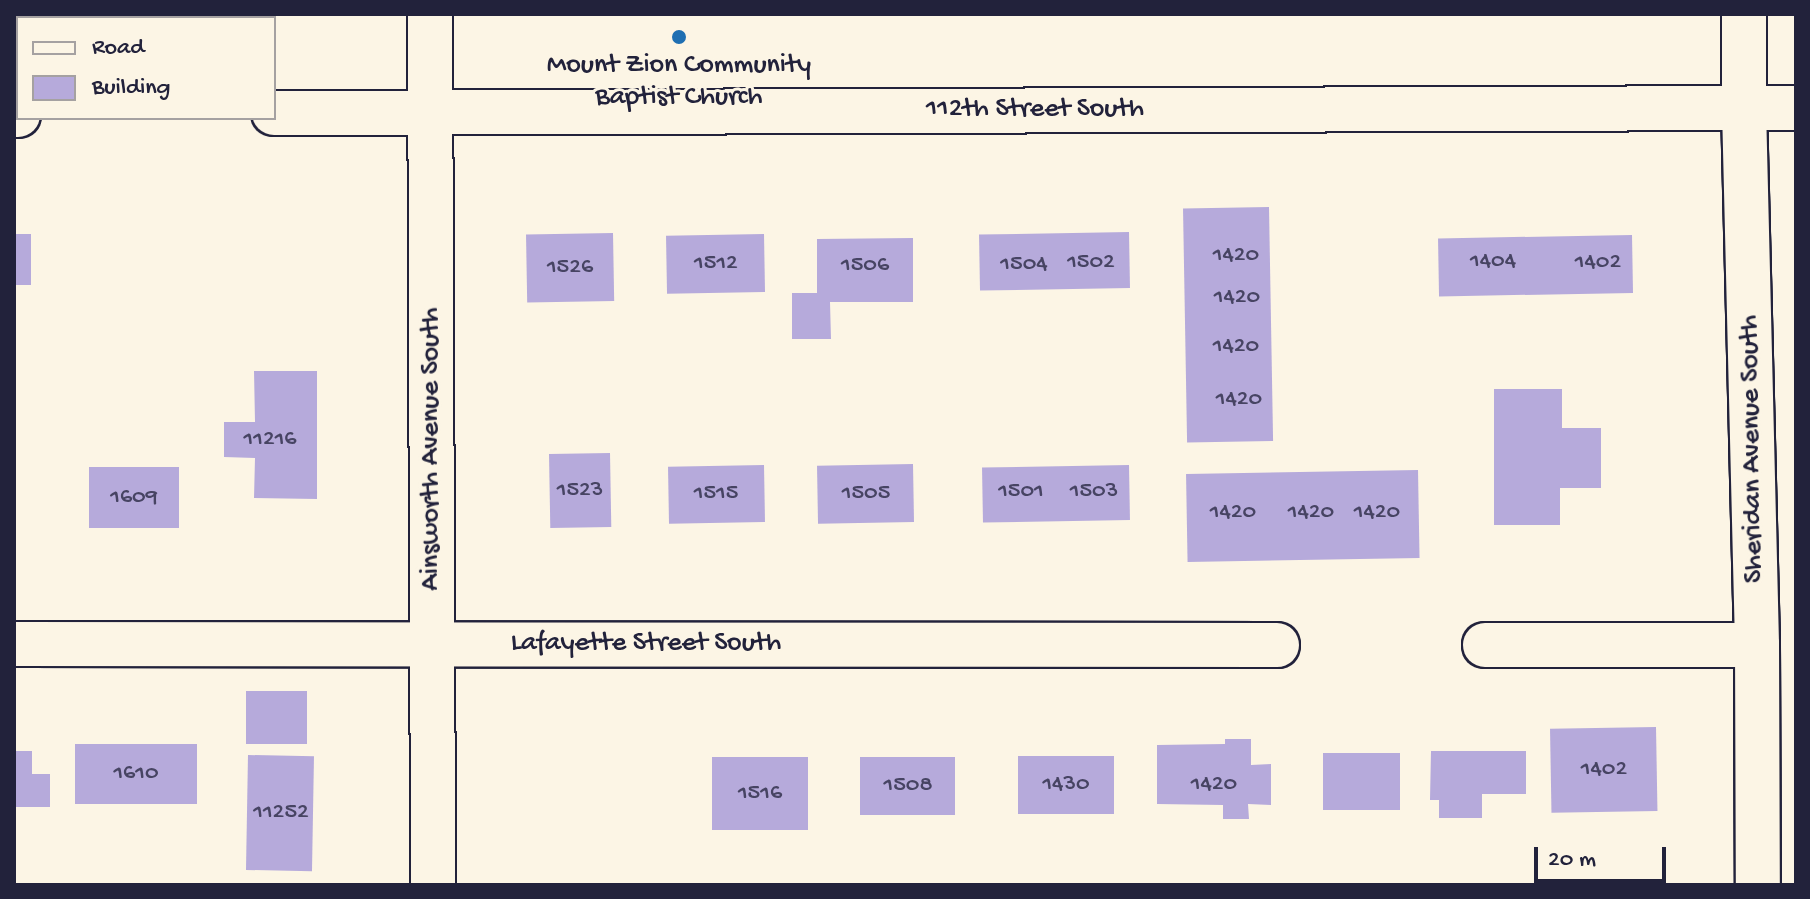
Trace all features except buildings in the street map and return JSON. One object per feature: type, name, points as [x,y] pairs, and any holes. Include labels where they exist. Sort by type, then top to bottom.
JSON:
[{"type":"street","name":"Ainsworth Avenue South","points":[[430,14],[433,885]]},
{"type":"street","name":"Sheridan Avenue South","points":[[1744,14],[1757,645],[1758,885]]},
{"type":"street","name":"112th Street South","points":[[276,113],[1796,108]]},
{"type":"street","name":"Lafayette Street South","points":[[14,644],[1277,645]]},
{"type":"street","points":[[1485,645],[1757,645]]},
{"type":"place","name":"Mount Zion Community Baptist Church","points":[[679,37]]}]
